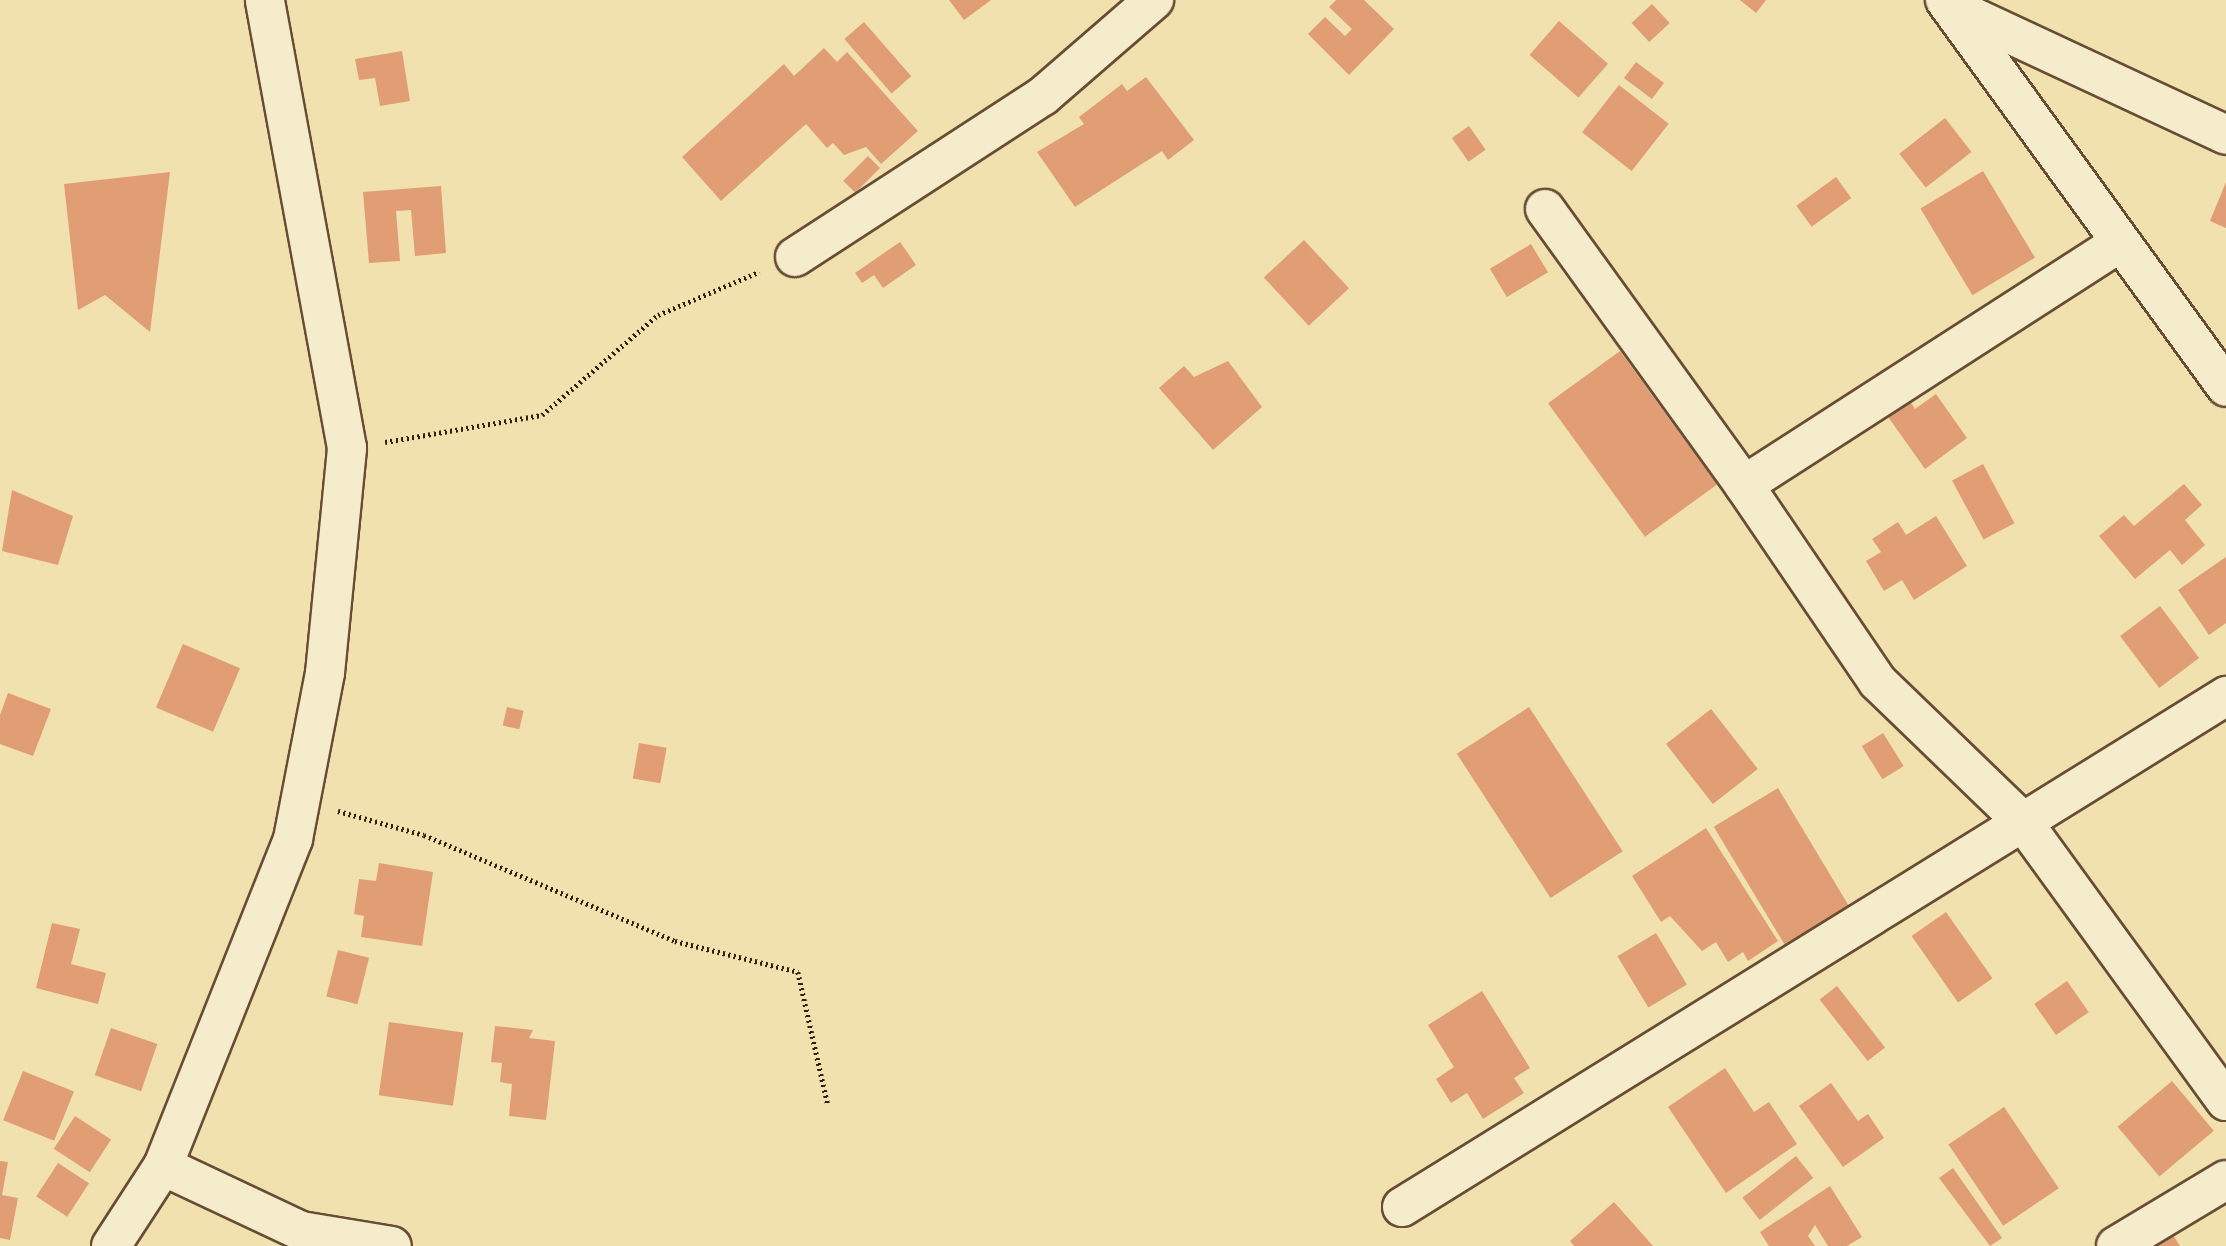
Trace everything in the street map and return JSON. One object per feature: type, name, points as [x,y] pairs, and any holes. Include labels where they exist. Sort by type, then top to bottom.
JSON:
[{"type":"street","points":[[111,1246],[163,1166],[293,839],[325,673],[347,448],[265,0]]},
{"type":"street","points":[[795,257],[1043,96],[1154,0]]},
{"type":"street","points":[[1950,4],[2225,122]]},
{"type":"street","points":[[1950,4],[2119,243],[2226,387]]},
{"type":"street","points":[[1545,209],[1744,485],[1878,682],[2023,822],[2226,1101]]},
{"type":"street","points":[[1744,485],[2119,243]]},
{"type":"street","points":[[1402,1208],[2226,696]]},
{"type":"street","points":[[163,1166],[301,1231],[392,1246]]},
{"type":"street","points":[[2116,1246],[2226,1181]]},
{"type":"path","points":[[347,448],[542,415],[658,315],[795,257]]},
{"type":"path","points":[[300,800],[424,835],[675,941],[798,972],[828,1105]]},
{"type":"building","points":[[949,0],[991,0],[964,20]]},
{"type":"building","points":[[1336,0],[1364,0],[1394,29],[1349,75],[1308,34],[1325,17],[1345,36],[1352,29],[1329,7]]},
{"type":"building","points":[[1740,0],[1766,0],[1756,13]]},
{"type":"building","points":[[1652,4],[1670,23],[1649,42],[1632,23]]},
{"type":"building","points":[[1559,21],[1608,64],[1579,98],[1529,55]]},
{"type":"building","points":[[864,22],[911,76],[892,93],[844,39]]},
{"type":"building","points":[[824,48],[837,62],[847,52],[918,131],[881,164],[866,147],[844,155],[833,143],[827,148],[806,124],[721,201],[682,157],[784,64],[794,76]]},
{"type":"building","points":[[402,51],[410,101],[380,106],[375,78],[359,80],[355,59]]},
{"type":"building","points":[[1636,62],[1664,83],[1652,99],[1624,78]]},
{"type":"building","points":[[1146,77],[1194,140],[1168,160],[1162,151],[1075,207],[1037,152],[1084,124],[1079,117],[1122,84],[1127,91]]},
{"type":"building","points":[[1619,85],[1669,124],[1632,171],[1582,132]]},
{"type":"building","points":[[1945,118],[1971,152],[1926,188],[1899,154]]},
{"type":"building","points":[[1469,126],[1486,150],[1468,162],[1452,138]]},
{"type":"building","points":[[868,156],[880,168],[855,193],[843,181]]},
{"type":"building","points":[[1983,171],[2035,258],[1972,295],[1920,209]]},
{"type":"building","points":[[170,172],[150,332],[105,295],[78,310],[64,184]]},
{"type":"building","points":[[1836,177],[1851,198],[1812,227],[1796,206]]},
{"type":"building","points":[[2226,182],[2226,228],[2210,221]]},
{"type":"building","points":[[441,186],[446,253],[415,256],[411,210],[396,211],[400,261],[369,263],[363,192]]},
{"type":"building","points":[[1304,240],[1349,288],[1309,326],[1264,278]]},
{"type":"building","points":[[900,242],[916,265],[883,288],[874,275],[862,283],[855,273]]},
{"type":"building","points":[[1531,244],[1548,272],[1507,297],[1490,269]]},
{"type":"building","points":[[1620,351],[1717,484],[1645,537],[1548,403]]},
{"type":"building","points":[[1228,361],[1262,407],[1213,450],[1159,388],[1184,366],[1194,377]]},
{"type":"building","points":[[1936,394],[1967,438],[1925,469],[1886,414],[1908,398],[1915,409]]},
{"type":"building","points":[[1983,464],[2014,523],[1984,540],[1952,480]]},
{"type":"building","points":[[2184,484],[2202,505],[2185,520],[2205,545],[2182,565],[2170,550],[2135,579],[2099,536],[2124,515],[2134,526]]},
{"type":"building","points":[[12,490],[73,516],[58,565],[2,551]]},
{"type":"building","points":[[1936,516],[1967,566],[1914,600],[1902,580],[1884,591],[1866,561],[1881,552],[1872,539],[1898,522],[1906,535]]},
{"type":"building","points":[[2226,557],[2226,623],[2209,635],[2178,590]]},
{"type":"building","points":[[2160,606],[2199,658],[2159,688],[2120,636]]},
{"type":"building","points":[[183,644],[240,668],[213,732],[156,708]]},
{"type":"building","points":[[8,693],[51,709],[33,756],[0,744],[0,715]]},
{"type":"building","points":[[507,707],[524,711],[519,729],[503,726]]},
{"type":"building","points":[[1529,707],[1623,851],[1551,898],[1457,754]]},
{"type":"building","points":[[1711,709],[1758,769],[1713,804],[1666,744]]},
{"type":"building","points":[[1883,733],[1904,766],[1882,779],[1862,746]]},
{"type":"building","points":[[639,743],[667,748],[660,783],[633,778]]},
{"type":"building","points":[[1778,788],[1851,910],[1787,948],[1714,827]]},
{"type":"building","points":[[1706,828],[1778,941],[1748,961],[1743,952],[1728,962],[1716,942],[1702,951],[1670,916],[1661,922],[1632,876]]},
{"type":"building","points":[[379,863],[433,872],[422,946],[361,937],[364,916],[354,914],[359,879],[376,881]]},
{"type":"building","points":[[1946,912],[1992,978],[1958,1002],[1912,936]]},
{"type":"building","points":[[52,923],[80,929],[71,964],[106,973],[98,1004],[36,988]]},
{"type":"building","points":[[1656,933],[1687,984],[1648,1008],[1617,956]]},
{"type":"building","points":[[338,950],[369,958],[357,1004],[326,997]]},
{"type":"building","points":[[2067,981],[2089,1012],[2056,1035],[2034,1004]]},
{"type":"building","points":[[1837,986],[1885,1047],[1868,1061],[1820,1000]]},
{"type":"building","points":[[1482,991],[1530,1068],[1514,1078],[1524,1093],[1483,1119],[1467,1093],[1451,1103],[1436,1079],[1454,1067],[1428,1025]]},
{"type":"building","points":[[389,1022],[463,1032],[453,1106],[379,1095]]},
{"type":"building","points":[[495,1026],[533,1030],[529,1038],[555,1041],[546,1120],[509,1116],[512,1084],[500,1082],[502,1063],[491,1062]]},
{"type":"building","points":[[111,1028],[157,1044],[141,1091],[95,1075]]},
{"type":"building","points":[[1725,1068],[1754,1112],[1769,1102],[1797,1144],[1726,1193],[1668,1107]]},
{"type":"building","points":[[23,1071],[74,1092],[54,1141],[3,1120]]},
{"type":"building","points":[[2172,1081],[2214,1131],[2159,1176],[2118,1127]]},
{"type":"building","points":[[1831,1083],[1858,1121],[1868,1114],[1884,1138],[1843,1167],[1799,1106]]},
{"type":"building","points":[[2004,1107],[2059,1188],[2003,1226],[1948,1144]]},
{"type":"building","points":[[75,1116],[111,1139],[90,1172],[54,1149]]},
{"type":"building","points":[[1796,1156],[1813,1178],[1760,1220],[1742,1198]]},
{"type":"building","points":[[0,1161],[8,1162],[2,1195],[18,1198],[10,1240],[0,1238]]},
{"type":"building","points":[[58,1163],[89,1183],[67,1217],[36,1197]]},
{"type":"building","points":[[1953,1168],[2002,1238],[1990,1246],[1939,1178]]},
{"type":"building","points":[[1830,1186],[1862,1237],[1847,1246],[1828,1246],[1815,1225],[1808,1236],[1815,1246],[1769,1246],[1760,1232]]},
{"type":"building","points":[[1614,1202],[1653,1246],[1574,1246],[1570,1241]]},
{"type":"building","points":[[2173,1235],[2180,1246],[2156,1246]]}]
